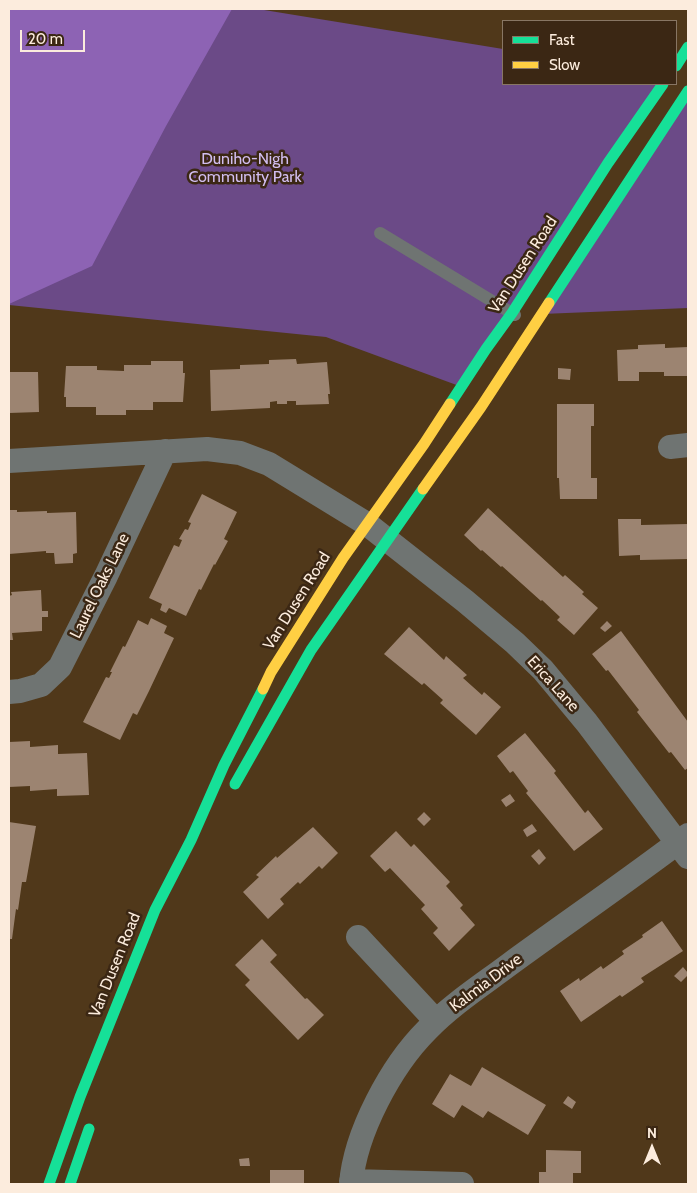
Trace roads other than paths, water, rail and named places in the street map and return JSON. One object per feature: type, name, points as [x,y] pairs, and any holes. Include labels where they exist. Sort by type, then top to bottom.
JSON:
[{"type":"main road","points":[[677,64],[688,47]]},
{"type":"main road","name":"Van Dusen Road","points":[[49,1184],[80,1097],[155,910],[190,840],[224,765],[271,672],[343,558],[424,444],[486,349],[512,313],[608,163],[662,85]]},
{"type":"main road","points":[[232,790],[266,726],[311,650],[481,407],[688,91]]},
{"type":"main road","points":[[70,1184],[92,1120]]},
{"type":"street","points":[[9,461],[214,449],[240,453],[260,460],[367,524]]},
{"type":"street","name":"Laurel Oaks Lane","points":[[9,692],[41,685],[60,667],[165,452]]},
{"type":"street","name":"Erica Lane","points":[[367,524],[472,607],[515,643],[543,670],[685,845]]},
{"type":"street","name":"Kalmia Drive","points":[[351,1183],[361,1143],[379,1098],[412,1047],[436,1021],[464,998],[685,845]]},
{"type":"street","points":[[358,937],[436,1021]]},
{"type":"street","points":[[351,1183],[462,1184]]},
{"type":"lane","points":[[380,233],[512,313],[532,330]]},
{"type":"park label","name":"Duniho-Nigh Community Park","points":[[245,168]]}]
